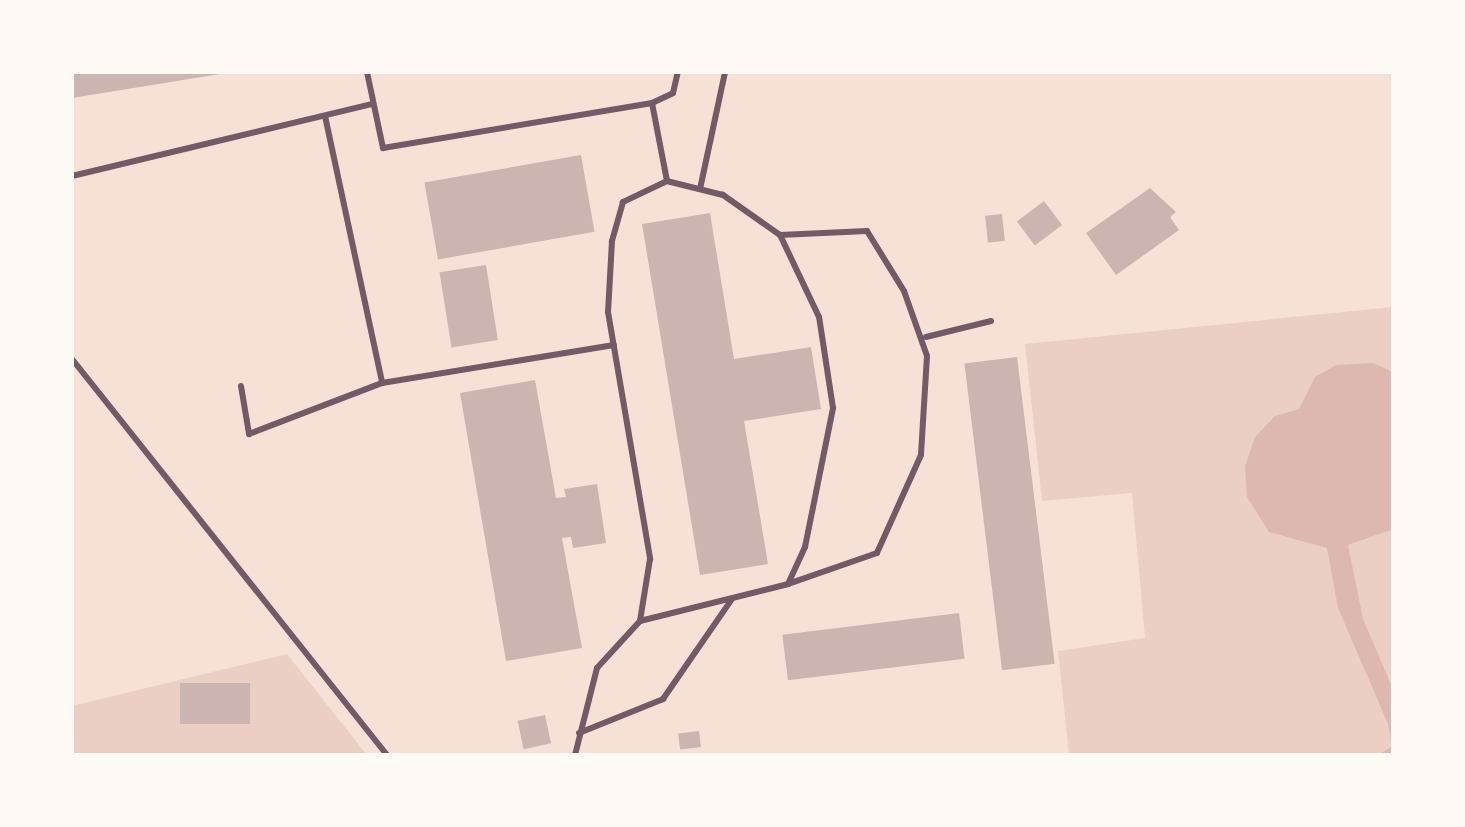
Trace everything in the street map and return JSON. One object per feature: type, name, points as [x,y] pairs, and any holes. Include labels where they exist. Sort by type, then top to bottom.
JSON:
[{"type":"lane","points":[[367,72],[383,148],[652,103],[673,93],[678,72]]},
{"type":"lane","points":[[700,189],[725,72]]},
{"type":"lane","points":[[652,103],[667,181]]},
{"type":"lane","points":[[72,176],[373,104]]},
{"type":"lane","points":[[325,116],[382,383]]},
{"type":"lane","points":[[575,755],[597,668],[640,621],[650,559],[614,345],[612,241],[623,202],[667,181],[723,195],[780,235],[819,317],[833,408],[805,547],[788,584]]},
{"type":"lane","points":[[640,621],[788,584],[877,553],[921,455],[926,337],[867,231],[780,235]]},
{"type":"lane","points":[[926,337],[991,321]]},
{"type":"lane","points":[[241,386],[249,434],[382,383],[614,345]]},
{"type":"lane","points":[[72,359],[387,755]]},
{"type":"lane","points":[[579,733],[663,699],[732,598]]},
{"type":"shaded area","points":[[1393,307],[1393,755],[1069,755],[1058,651],[1145,638],[1132,493],[1042,501],[1025,344]]},
{"type":"shaded area","points":[[1373,363],[1393,372],[1393,529],[1348,545],[1363,619],[1393,689],[1393,755],[1379,755],[1392,746],[1388,724],[1338,608],[1327,548],[1269,532],[1247,497],[1245,466],[1255,437],[1275,416],[1299,409],[1315,377],[1336,365]]},
{"type":"shaded area","points":[[287,654],[367,755],[72,755],[72,706]]},
{"type":"building","points":[[72,72],[220,72],[220,74],[72,98]]},
{"type":"building","points":[[581,155],[595,232],[438,259],[424,183]]},
{"type":"building","points":[[1150,188],[1176,212],[1170,217],[1179,230],[1116,275],[1086,233]]},
{"type":"building","points":[[1044,201],[1062,225],[1035,245],[1017,221]]},
{"type":"building","points":[[710,213],[734,359],[811,347],[821,409],[744,421],[768,564],[700,575],[642,224]]},
{"type":"building","points":[[1002,214],[1005,241],[988,243],[985,216]]},
{"type":"building","points":[[486,265],[498,340],[451,347],[440,272]]},
{"type":"building","points":[[1017,357],[1055,664],[1002,670],[964,363]]},
{"type":"building","points":[[535,380],[556,498],[566,497],[564,489],[597,484],[606,543],[573,548],[571,537],[562,538],[582,648],[506,661],[460,393]]},
{"type":"building","points":[[959,613],[965,659],[788,680],[782,635]]},
{"type":"building","points":[[180,683],[250,683],[250,724],[180,724]]},
{"type":"building","points":[[545,715],[551,743],[524,749],[518,721]]},
{"type":"building","points":[[699,731],[701,747],[680,749],[678,734]]}]
